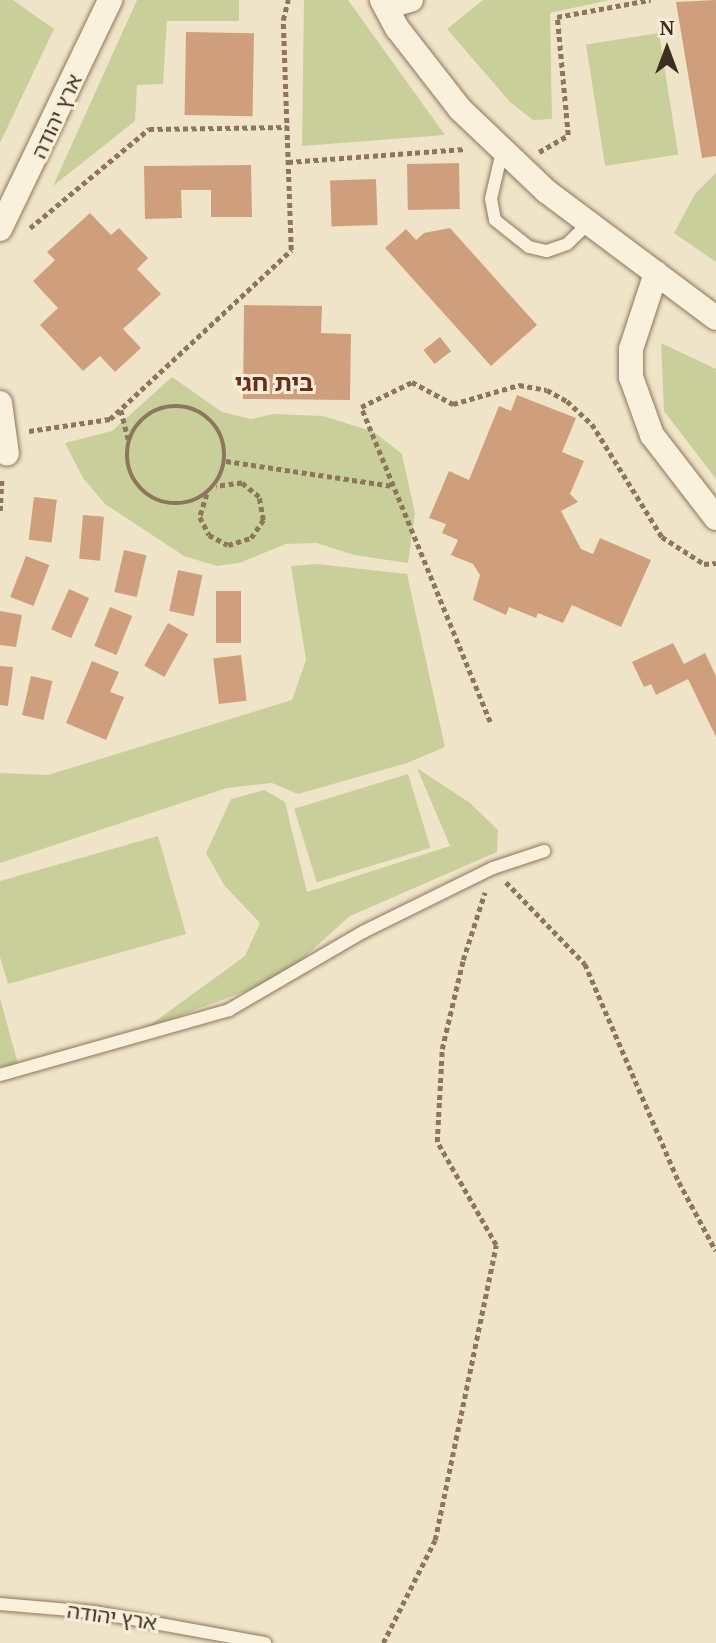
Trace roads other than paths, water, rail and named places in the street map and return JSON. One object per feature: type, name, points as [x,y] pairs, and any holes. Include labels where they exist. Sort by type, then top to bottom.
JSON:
[{"type":"street","name":"ארץ יהודה","points":[[0,229],[110,0]]},
{"type":"street","points":[[411,0],[384,4],[460,109],[512,154],[546,191],[716,318]]},
{"type":"street","points":[[656,273],[631,349],[631,377],[652,435],[716,518]]},
{"type":"street","points":[[0,403],[6,444]]},
{"type":"lane","points":[[512,154],[491,199],[495,220],[528,247],[547,251],[566,244],[588,224]]},
{"type":"lane","points":[[0,1075],[229,1010],[363,932],[493,868],[544,851]]},
{"type":"lane","name":"ארץ יהודה","points":[[0,1604],[94,1612],[265,1643]]},
{"type":"district","name":"בית חגי","points":[[274,382]]}]
